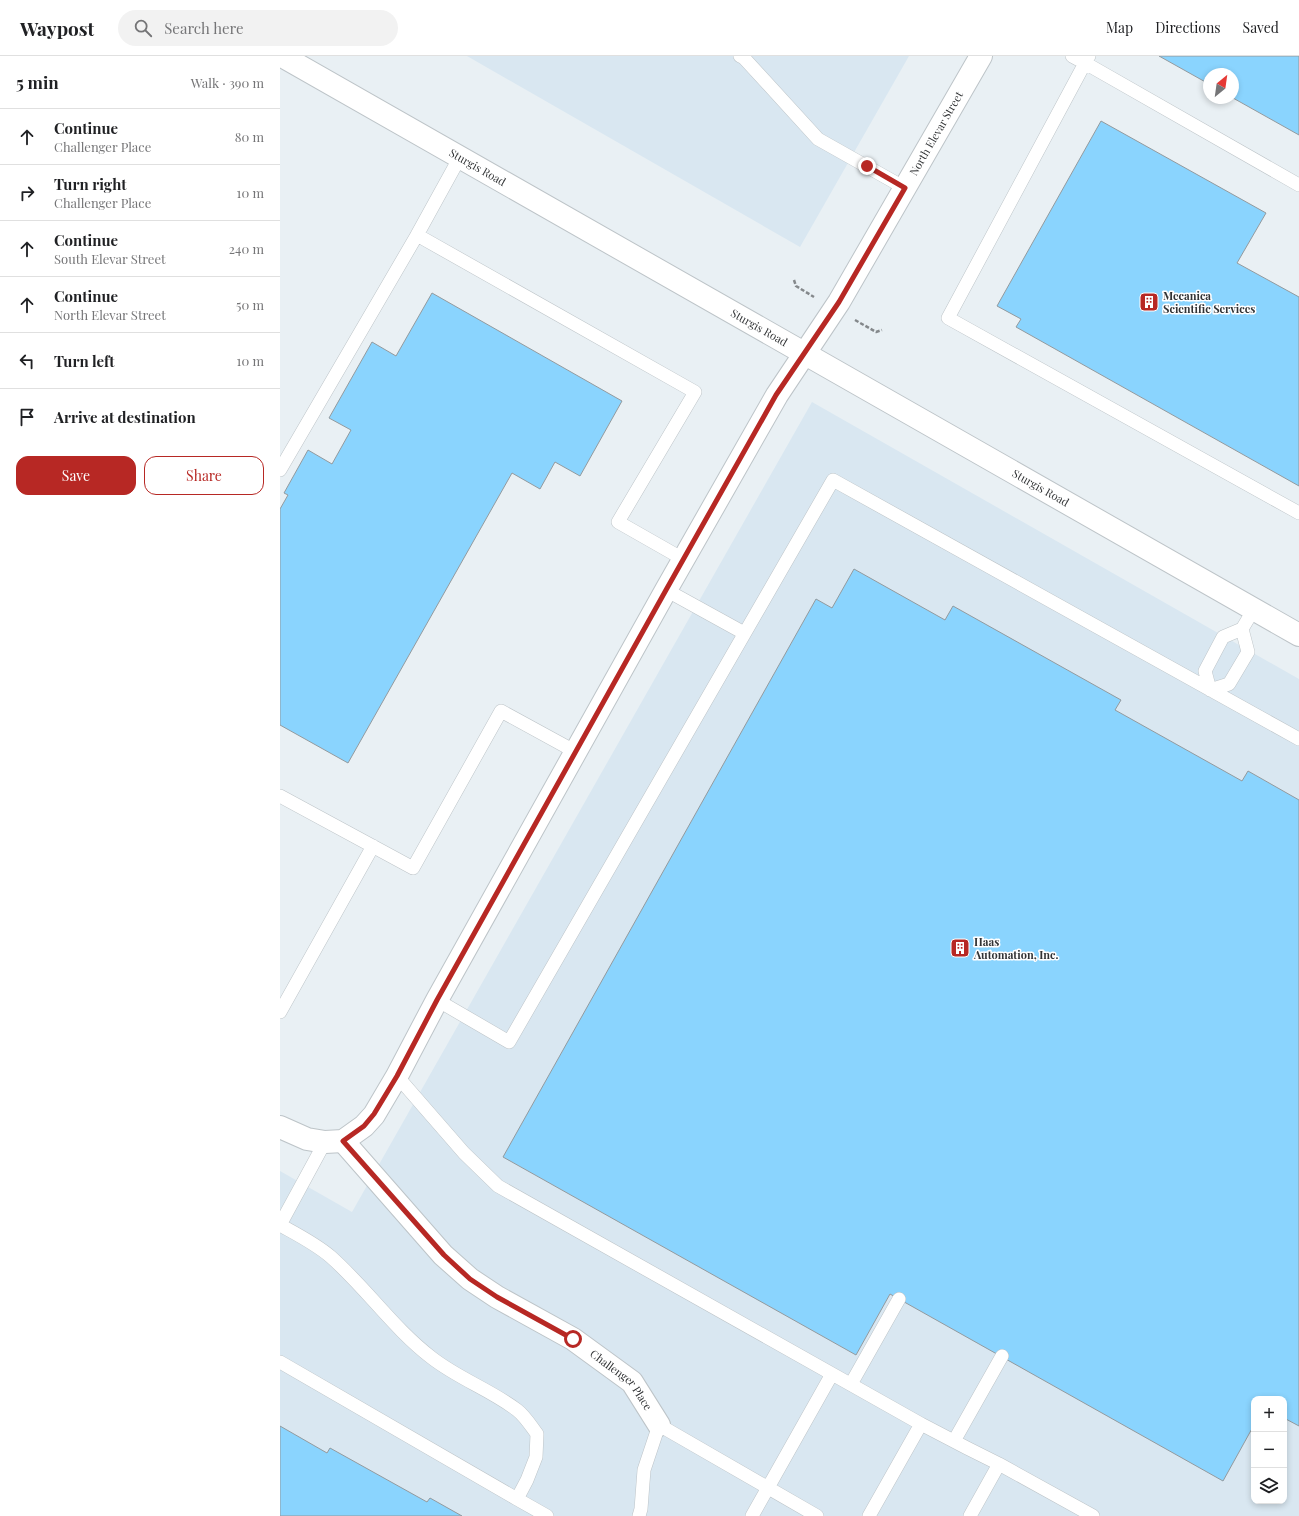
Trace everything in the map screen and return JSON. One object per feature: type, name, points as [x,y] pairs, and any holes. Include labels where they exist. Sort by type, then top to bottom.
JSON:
[{"type":"street","name":"Sturgis Road","points":[[282,56],[1299,635]]},
{"type":"street","name":"North Elevar Street","points":[[334,1142],[364,1126],[374,1114],[397,1076],[437,1000],[776,395],[839,302],[981,56]]},
{"type":"street","points":[[280,1127],[307,1139],[334,1142]]},
{"type":"street","name":"Challenger Place","points":[[334,1142],[438,1249],[470,1279],[497,1297],[573,1339],[632,1382],[658,1425]]},
{"type":"lane","points":[[1072,56],[1087,60],[1299,185]]},
{"type":"lane","points":[[743,57],[818,139],[905,188]]},
{"type":"lane","points":[[1087,60],[948,318],[1299,513]]},
{"type":"lane","points":[[280,470],[460,157]]},
{"type":"lane","points":[[416,235],[695,392],[618,522],[683,559]]},
{"type":"lane","points":[[437,1000],[509,1042],[833,480],[1299,739]]},
{"type":"lane","points":[[666,590],[744,634]]},
{"type":"lane","points":[[1210,690],[1205,671],[1223,637],[1242,629],[1254,609]]},
{"type":"lane","points":[[1210,690],[1229,684],[1248,652],[1242,629]]},
{"type":"lane","points":[[280,796],[413,868],[501,711],[576,752]]},
{"type":"lane","points":[[280,1012],[373,846]]},
{"type":"lane","points":[[397,1076],[464,1153],[498,1186],[921,1424],[999,1464],[1093,1516]]},
{"type":"lane","points":[[334,1142],[280,1225],[312,1243],[330,1256],[350,1275],[404,1334],[432,1359],[456,1375],[494,1395],[519,1411],[537,1434],[536,1457],[527,1480],[517,1499]]},
{"type":"lane","points":[[851,1384],[899,1299]]},
{"type":"lane","points":[[954,1441],[1002,1356]]},
{"type":"lane","points":[[280,1362],[547,1516]]},
{"type":"lane","points":[[752,1516],[832,1374]]},
{"type":"lane","points":[[869,1516],[921,1424]]},
{"type":"lane","points":[[639,1516],[641,1509],[644,1470],[658,1425],[817,1516]]},
{"type":"lane","points":[[970,1516],[999,1464]]},
{"type":"shaded area","points":[[467,56],[909,56],[800,247]]},
{"type":"shaded area","points":[[812,402],[1299,679],[1299,1516],[280,1516],[280,1171],[352,1212]]},
{"type":"building","points":[[1159,56],[1299,56],[1299,135],[1239,101],[1239,68],[1203,68],[1203,81]]},
{"type":"building","name":"Mecanica Scientific Services","points":[[1101,121],[1266,213],[1237,263],[1299,297],[1299,486],[1016,327],[1021,319],[997,306]]},
{"type":"building","points":[[432,293],[622,401],[580,476],[555,462],[540,489],[512,473],[348,763],[280,725],[280,509],[288,495],[284,493],[308,450],[332,464],[351,430],[329,418],[372,342],[396,356]]},
{"type":"building","name":"Haas Automation, Inc.","points":[[854,569],[945,620],[953,606],[1121,700],[1115,710],[1242,781],[1248,771],[1299,800],[1299,1426],[1287,1420],[1287,1396],[1251,1396],[1251,1430],[1223,1481],[890,1294],[856,1355],[503,1157],[816,599],[832,608]]},
{"type":"building","points":[[280,1426],[327,1453],[330,1448],[427,1502],[430,1498],[462,1516],[280,1516]]},
{"type":"place","name":"Mecanica Scientific Services","points":[[1149,302]]},
{"type":"place","name":"Haas Automation, Inc.","points":[[960,948]]},
{"type":"route","points":[[573,1339],[497,1297],[470,1279],[444,1255],[407,1215],[343,1141],[364,1126],[374,1114],[397,1076],[437,1000],[776,395],[839,302],[905,188],[867,166]]}]
